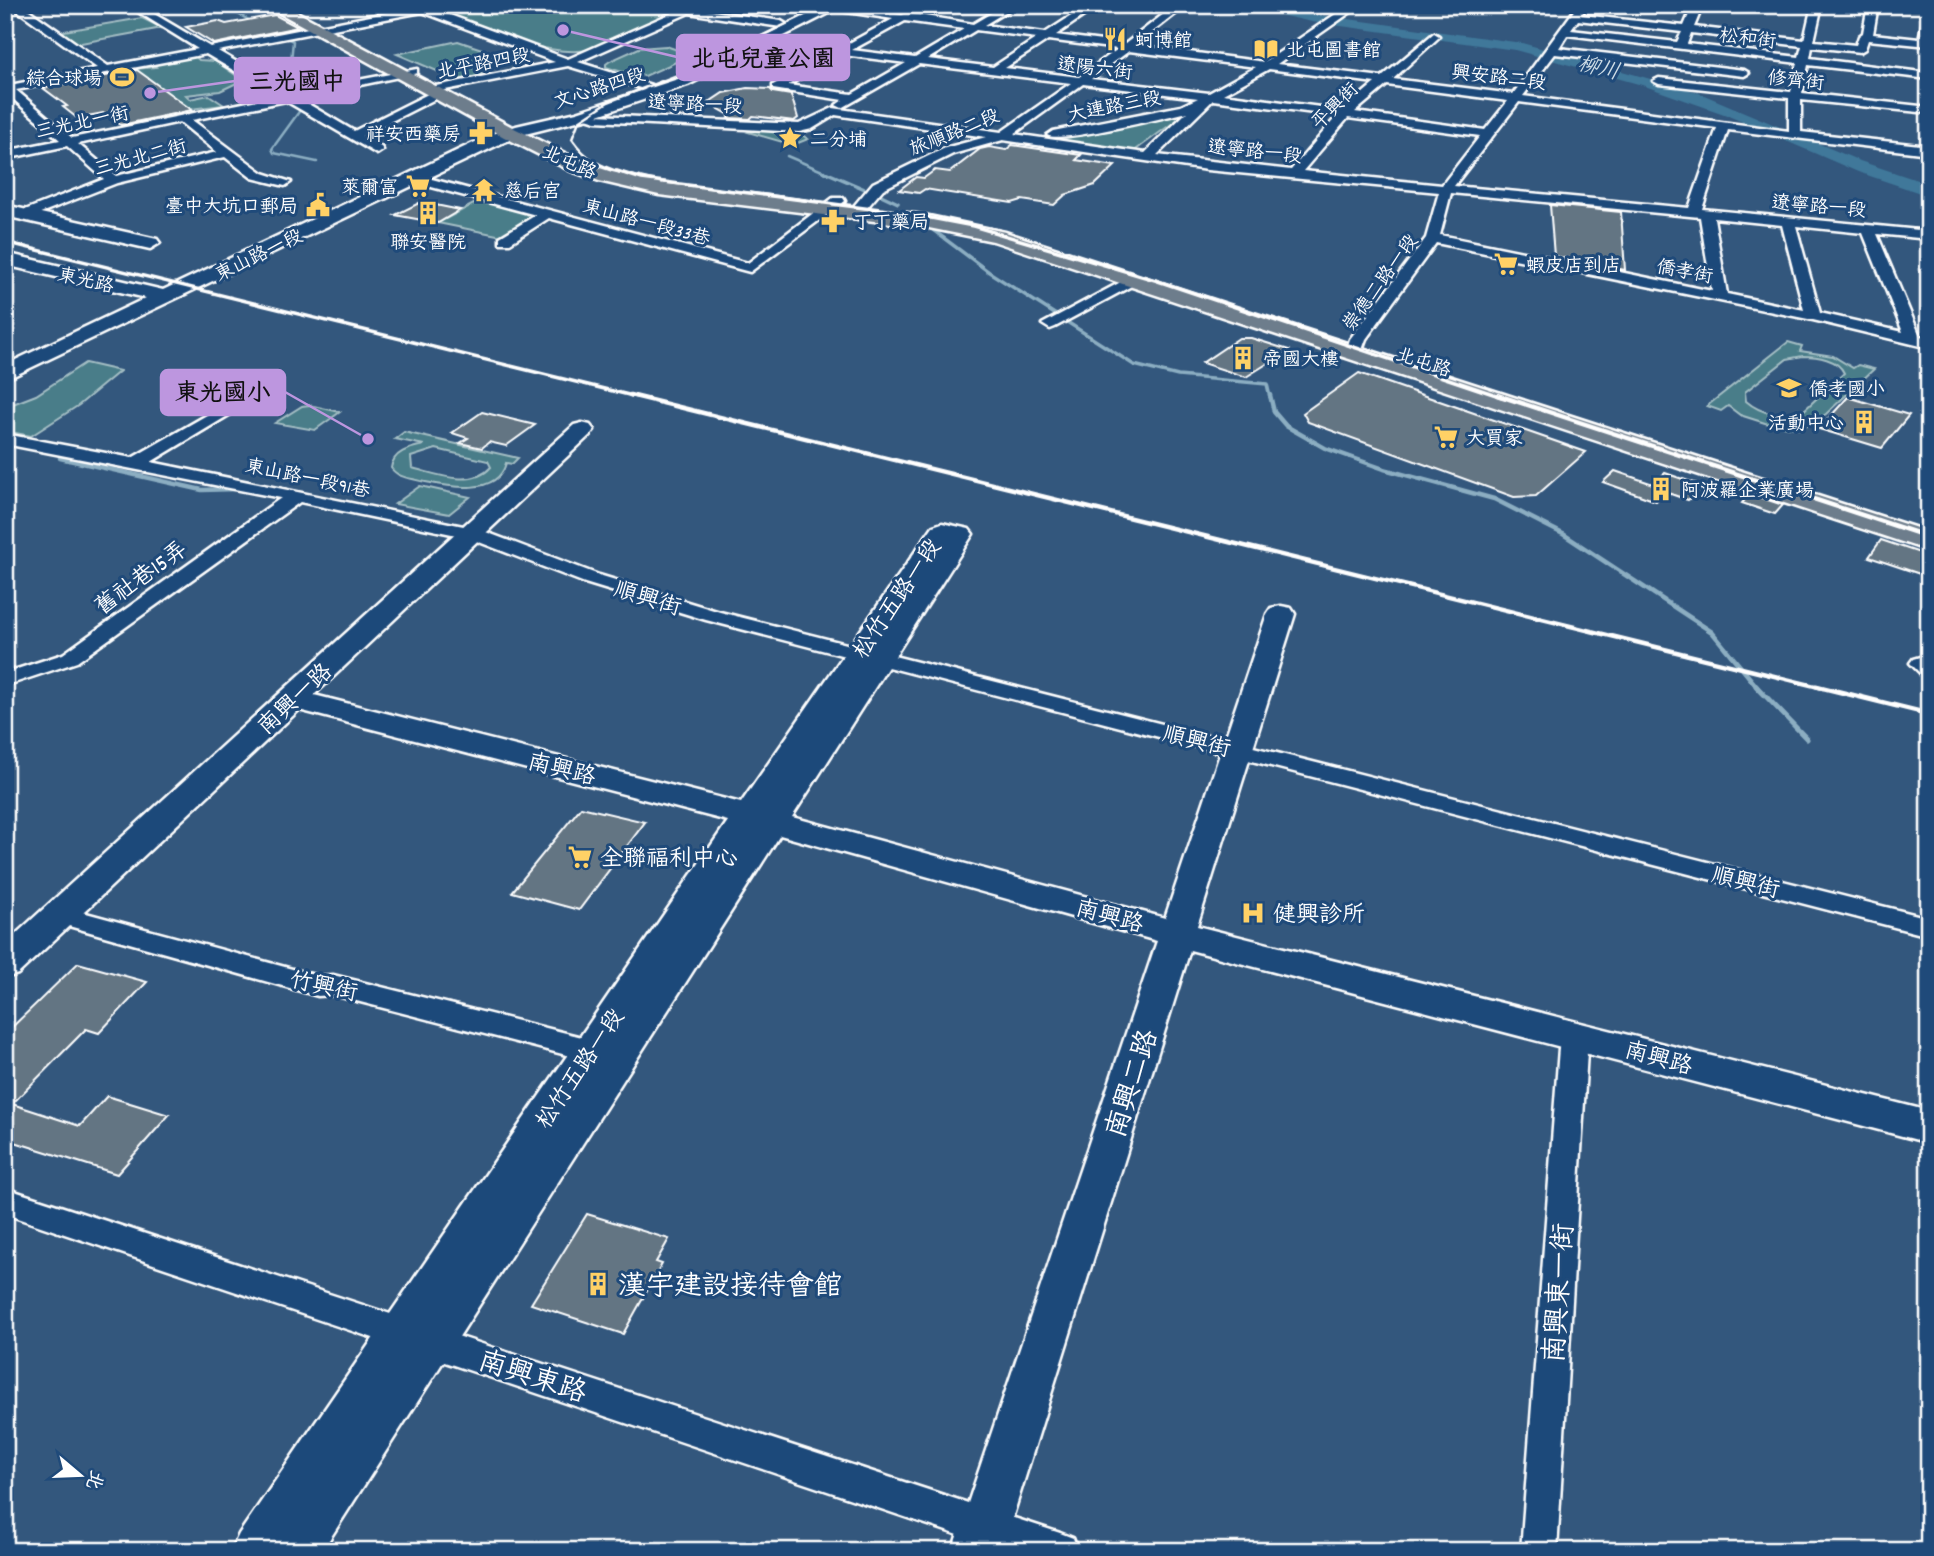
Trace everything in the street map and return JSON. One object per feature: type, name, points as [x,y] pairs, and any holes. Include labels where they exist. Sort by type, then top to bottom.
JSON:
[{"type":"main road","name":"北屯路","points":[[272,5],[323,28]]},
{"type":"main road","name":"北屯路","points":[[287,5],[323,28],[578,167],[630,183],[834,205],[866,201],[909,215],[998,236],[1929,526]]},
{"type":"main road","name":"北屯路","points":[[909,215],[972,221],[1023,233],[1929,542]]},
{"type":"street","points":[[15,5],[107,70]]},
{"type":"street","points":[[132,5],[377,150]]},
{"type":"street","points":[[853,98],[777,87],[927,5]]},
{"type":"street","points":[[833,111],[1012,5]]},
{"type":"street","points":[[992,72],[1095,5]]},
{"type":"street","points":[[1144,5],[1178,8]]},
{"type":"street","name":"大連路三段","points":[[1022,138],[1082,131],[1185,109],[1267,66],[1356,5]]},
{"type":"street","points":[[1671,64],[1698,5]]},
{"type":"street","points":[[1792,131],[1802,61],[1817,5]]},
{"type":"street","points":[[1575,17],[1860,49],[1864,36],[1868,35],[1873,5]]},
{"type":"street","name":"興安路二段","points":[[822,6],[1768,131],[1792,131]]},
{"type":"street","name":"文心路四段","points":[[516,131],[532,121],[647,87],[685,72],[822,6]]},
{"type":"street","name":"文心路四段","points":[[516,131],[583,115],[701,74],[822,6]]},
{"type":"street","name":"崇德二路一段","points":[[1356,346],[1433,239],[1446,188],[1549,54],[1580,6]]},
{"type":"street","points":[[6,88],[323,28],[417,7],[568,63],[647,87]]},
{"type":"street","points":[[694,8],[781,24]]},
{"type":"street","name":"北平路四段","points":[[353,135],[436,90],[568,63],[694,8]]},
{"type":"street","name":"旅順路二段","points":[[866,201],[890,180],[949,150],[1003,136],[1178,8]]},
{"type":"street","points":[[1864,36],[1926,43],[1929,16]]},
{"type":"street","name":"松和街","points":[[1564,32],[1929,76]]},
{"type":"street","name":"平興街","points":[[1294,174],[1345,114],[1434,36]]},
{"type":"street","points":[[1748,54],[1756,38]]},
{"type":"street","name":"遼陽六街","points":[[841,52],[1488,134]]},
{"type":"street","points":[[1549,54],[1671,64],[1740,80]]},
{"type":"street","name":"三光北一街","points":[[5,155],[406,73]]},
{"type":"street","name":"修齊街","points":[[1659,81],[1740,80],[1795,97],[1929,110]]},
{"type":"street","points":[[1853,85],[1854,102]]},
{"type":"street","points":[[6,88],[71,141],[113,180]]},
{"type":"street","name":"大連路三段","points":[[1149,157],[1209,97]]},
{"type":"street","name":"遼寧路一段","points":[[583,115],[596,118],[799,128],[808,126],[833,111],[1149,157],[1294,174],[1929,235]]},
{"type":"street","points":[[183,119],[257,173],[256,175],[285,182]]},
{"type":"street","points":[[1720,296],[1700,212],[1724,125]]},
{"type":"street","points":[[1792,131],[1839,130]]},
{"type":"street","name":"東山路一段","points":[[5,373],[516,131]]},
{"type":"street","points":[[1792,131],[1903,140],[1929,149]]},
{"type":"street","name":"三光北二街","points":[[25,215],[113,180],[227,153]]},
{"type":"street","name":"東山路一段33巷","points":[[413,178],[750,268],[834,205]]},
{"type":"street","points":[[5,211],[150,243]]},
{"type":"street","points":[[505,240],[547,214]]},
{"type":"street","points":[[1788,222],[1813,316]]},
{"type":"street","points":[[1868,229],[1913,339]]},
{"type":"street","name":"僑孝街","points":[[1433,239],[1720,296],[1929,343]]},
{"type":"street","name":"東光路","points":[[5,259],[160,301]]},
{"type":"street","name":"東光路","points":[[5,269],[160,301]]},
{"type":"street","points":[[1057,320],[1134,279]]},
{"type":"street","points":[[135,464],[273,382]]},
{"type":"street","name":"南興一路","points":[[5,965],[582,430]]},
{"type":"street","name":"東山路一段91巷","points":[[5,439],[471,533]]},
{"type":"street","name":"舊社巷15弄","points":[[5,680],[70,658],[295,497]]},
{"type":"street","name":"順興街","points":[[471,533],[649,597],[713,616],[1929,927]]},
{"type":"street","name":"南興二路","points":[[981,1538],[1281,614]]},
{"type":"street","name":"松竹五路一段","points":[[256,1551],[417,1337],[869,655]]},
{"type":"street","name":"南興路","points":[[293,699],[761,819],[1178,934],[1929,1127]]},
{"type":"street","name":"松竹五路一段","points":[[292,1551],[590,1050],[761,819]]},
{"type":"street","name":"竹興街","points":[[60,915],[318,986],[333,985],[590,1050]]},
{"type":"street","name":"南興東一街","points":[[1539,1551],[1574,1035]]},
{"type":"street","name":"南興東路","points":[[5,1201],[417,1337],[981,1538],[1060,1551]]},
{"type":"green space","points":[[425,5],[688,5],[611,43],[590,50],[570,51],[549,49],[506,38]]},
{"type":"green space","points":[[142,18],[162,28],[76,44],[58,32]]},
{"type":"green space","points":[[458,41],[512,59],[473,68],[483,75],[458,80],[397,54]]},
{"type":"green space","points":[[666,46],[683,52],[697,46],[707,48],[645,76],[606,67],[610,61],[639,48]]},
{"type":"green space","points":[[195,56],[199,60],[215,61],[243,80],[220,91],[186,95],[190,99],[209,95],[224,105],[190,109],[134,69],[156,67],[153,64]]},
{"type":"green space","points":[[1185,114],[1133,152],[1044,137],[1084,133]]},
{"type":"green space","points":[[748,132],[799,133],[808,139],[793,145]]},
{"type":"green space","points":[[481,200],[541,214],[502,236],[438,223]]},
{"type":"green space","points":[[1788,342],[1802,346],[1800,351],[1833,356],[1853,368],[1858,365],[1874,369],[1826,414],[1801,429],[1765,423],[1740,415],[1728,406],[1721,411],[1707,406]],"holes":[[[1803,356],[1832,361],[1844,373],[1801,413],[1772,414],[1746,401],[1745,392],[1787,359]]]},
{"type":"green space","points":[[85,363],[120,371],[79,405],[31,436],[5,431],[5,407],[36,395]]},
{"type":"green space","points":[[302,406],[340,412],[315,430],[275,423]]},
{"type":"green space","points":[[404,432],[518,458],[512,464],[506,463],[501,474],[482,485],[444,485],[397,474],[391,468],[398,454],[424,445],[395,439]],"holes":[[[436,449],[488,461],[491,467],[483,474],[464,479],[412,468],[411,457]]]},
{"type":"green space","points":[[420,486],[470,497],[449,514],[395,504]]},
{"type":"building","points":[[275,15],[298,27],[214,44],[186,27],[218,21],[226,24]]},
{"type":"building","points":[[137,70],[192,110],[121,125],[103,113],[77,118],[63,107],[67,106],[43,88]]},
{"type":"building","points":[[747,88],[770,89],[791,95],[798,118],[794,121],[753,116],[750,119],[728,118],[730,115],[708,103],[723,93]]},
{"type":"building","points":[[1012,145],[1081,155],[1076,160],[1115,166],[1095,185],[1065,195],[1054,205],[1022,200],[1012,203],[925,189],[919,193],[899,190],[916,177],[924,178],[935,170],[950,172],[980,149],[989,147],[1006,150]]},
{"type":"building","name":"聯安醫院","points":[[421,202],[460,210],[438,223],[395,215]]},
{"type":"building","points":[[1550,205],[1621,212],[1625,270],[1554,256]]},
{"type":"building","name":"帝國大樓","points":[[1239,338],[1251,338],[1289,350],[1246,377],[1202,363]]},
{"type":"building","name":"大買家","points":[[1359,373],[1586,452],[1536,496],[1514,497],[1308,422],[1303,413]]},
{"type":"building","name":"活動中心","points":[[1848,397],[1909,415],[1882,448],[1819,429]]},
{"type":"building","points":[[482,412],[535,425],[506,446],[489,442],[482,448],[460,443],[468,438],[452,433]]},
{"type":"building","name":"阿波羅企業廣場","points":[[1615,471],[1653,484],[1665,473],[1703,486],[1688,500],[1665,492],[1656,501],[1603,482]]},
{"type":"building","points":[[1750,494],[1783,505],[1775,514],[1742,503]]},
{"type":"building","points":[[1881,540],[1929,556],[1929,577],[1869,557]]},
{"type":"building","name":"全聯福利中心","points":[[581,807],[645,822],[579,910],[512,892]]},
{"type":"building","points":[[78,963],[147,982],[99,1033],[86,1029],[12,1104],[80,1126],[107,1096],[169,1115],[117,1174],[5,1139],[5,1034]]},
{"type":"building","name":"漢宇建設接待會館","points":[[587,1214],[669,1239],[656,1262],[662,1264],[623,1334],[531,1304]]},
{"type":"waterway","points":[[220,5],[253,22]]},
{"type":"waterway","name":"柳川","points":[[1253,5],[1312,18],[1517,46],[1648,81],[1730,110],[1843,160],[1929,190]]},
{"type":"waterway","points":[[268,29],[293,41],[290,71],[314,78],[314,90]]},
{"type":"waterway","points":[[301,109],[272,149],[274,153],[317,162]]},
{"type":"waterway","points":[[787,156],[827,173]]},
{"type":"waterway","points":[[823,171],[867,190]]},
{"type":"waterway","points":[[879,194],[898,203]]},
{"type":"waterway","points":[[929,227],[989,272],[1134,365],[1178,376],[1267,384],[1270,397]]},
{"type":"waterway","points":[[1270,395],[1274,412],[1286,426],[1325,448],[1384,469],[1494,499],[1563,534],[1712,632],[1758,688]]},
{"type":"waterway","points":[[60,458],[202,490],[237,489]]},
{"type":"waterway","points":[[1756,686],[1807,739]]},
{"type":"railway","points":[[623,173],[594,161],[577,146],[572,139],[579,121],[608,102],[698,67],[825,5]]},
{"type":"railway","points":[[617,171],[642,179],[910,214],[973,226],[1155,280],[1502,397]]},
{"type":"railway","points":[[5,242],[637,397]]},
{"type":"railway","points":[[630,395],[1823,688]]},
{"type":"railway","points":[[1497,395],[1929,537]]},
{"type":"railway","points":[[1816,686],[1929,714]]},
{"type":"place","name":"北屯兒童公園","points":[[563,30]]},
{"type":"place","name":"蚵博館","points":[[1115,39]]},
{"type":"place","name":"北屯圖書館","points":[[1266,49]]},
{"type":"place","name":"綜合球場","points":[[122,77]]},
{"type":"place","name":"三光國中","points":[[150,93]]},
{"type":"place","name":"祥安西藥房","points":[[481,133]]},
{"type":"place","name":"二分埔","points":[[790,138]]},
{"type":"place","name":"萊爾富","points":[[418,186]]},
{"type":"place","name":"慈后宮","points":[[484,190]]},
{"type":"place","name":"臺中大坑口郵局","points":[[318,205]]},
{"type":"place","name":"聯安醫院","points":[[428,213]]},
{"type":"place","name":"丁丁藥局","points":[[833,221]]},
{"type":"place","name":"蝦皮店到店","points":[[1506,264]]},
{"type":"place","name":"帝國大樓","points":[[1243,358]]},
{"type":"place","name":"僑孝國小","points":[[1789,388]]},
{"type":"place","name":"活動中心","points":[[1864,422]]},
{"type":"place","name":"大買家","points":[[1446,437]]},
{"type":"place","name":"東光國小","points":[[368,439]]},
{"type":"place","name":"阿波羅企業廣場","points":[[1661,489]]},
{"type":"place","name":"全聯福利中心","points":[[580,857]]},
{"type":"place","name":"健興診所","points":[[1253,913]]},
{"type":"place","name":"漢宇建設接待會館","points":[[598,1284]]}]
